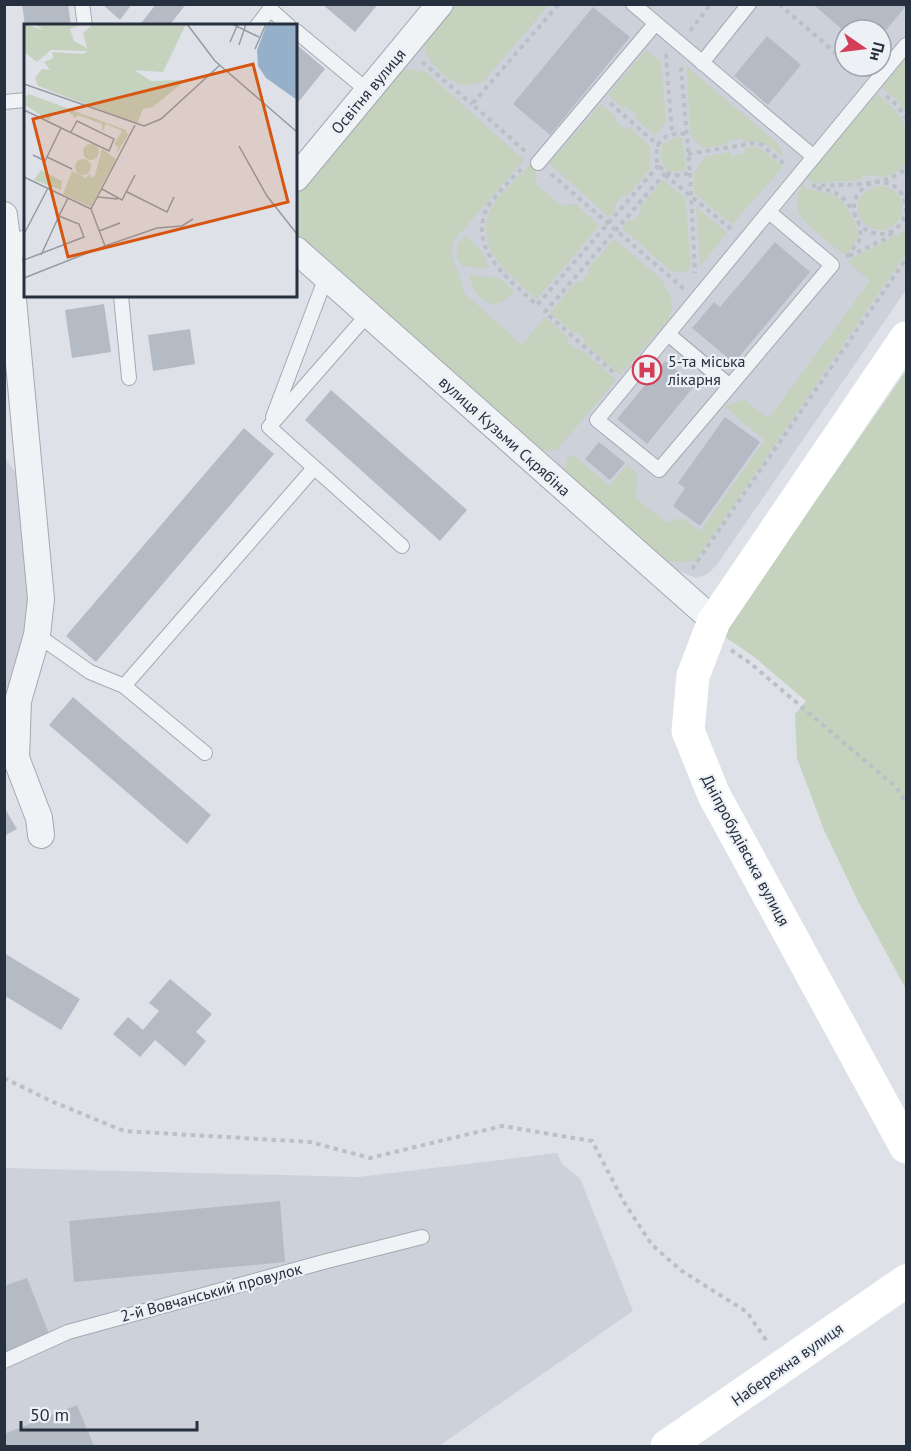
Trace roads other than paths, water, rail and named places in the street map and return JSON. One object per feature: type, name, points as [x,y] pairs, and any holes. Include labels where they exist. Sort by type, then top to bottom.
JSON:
[{"type":"street","name":"Освітня вулиця","points":[[297,177],[440,4]]},
{"type":"street","points":[[4,215],[17,245],[40,599],[37,635],[18,701],[16,758],[39,818],[41,835]]},
{"type":"street","name":"вулиця Кузьми Скрябіна","points":[[297,251],[714,621]]},
{"type":"street","name":"Дніпробудівська вулиця","points":[[906,338],[714,621],[693,676],[688,731],[714,795],[906,1147]]},
{"type":"street","name":"Набережна вулиця","points":[[667,1446],[906,1281]]},
{"type":"lane","points":[[82,4],[85,24]]},
{"type":"lane","points":[[633,4],[814,157]]},
{"type":"lane","points":[[702,63],[749,4]]},
{"type":"lane","points":[[258,24],[267,7],[288,24]]},
{"type":"lane","points":[[535,160],[660,28]]},
{"type":"lane","points":[[297,32],[368,91]]},
{"type":"lane","points":[[769,212],[832,265],[658,470],[597,420],[906,45]]},
{"type":"lane","points":[[4,102],[24,100]]},
{"type":"lane","points":[[269,428],[326,278]]},
{"type":"lane","points":[[121,297],[129,378]]},
{"type":"lane","points":[[269,428],[368,314]]},
{"type":"lane","points":[[668,334],[730,386]]},
{"type":"lane","points":[[269,428],[402,546]]},
{"type":"lane","points":[[124,686],[314,468]]},
{"type":"lane","points":[[37,635],[90,672],[124,686],[205,753]]},
{"type":"lane","name":"2-й Вовчанський провулок","points":[[4,1361],[68,1332],[422,1237]]},
{"type":"place","name":"5-та міська лікарня","points":[[647,370]]}]
